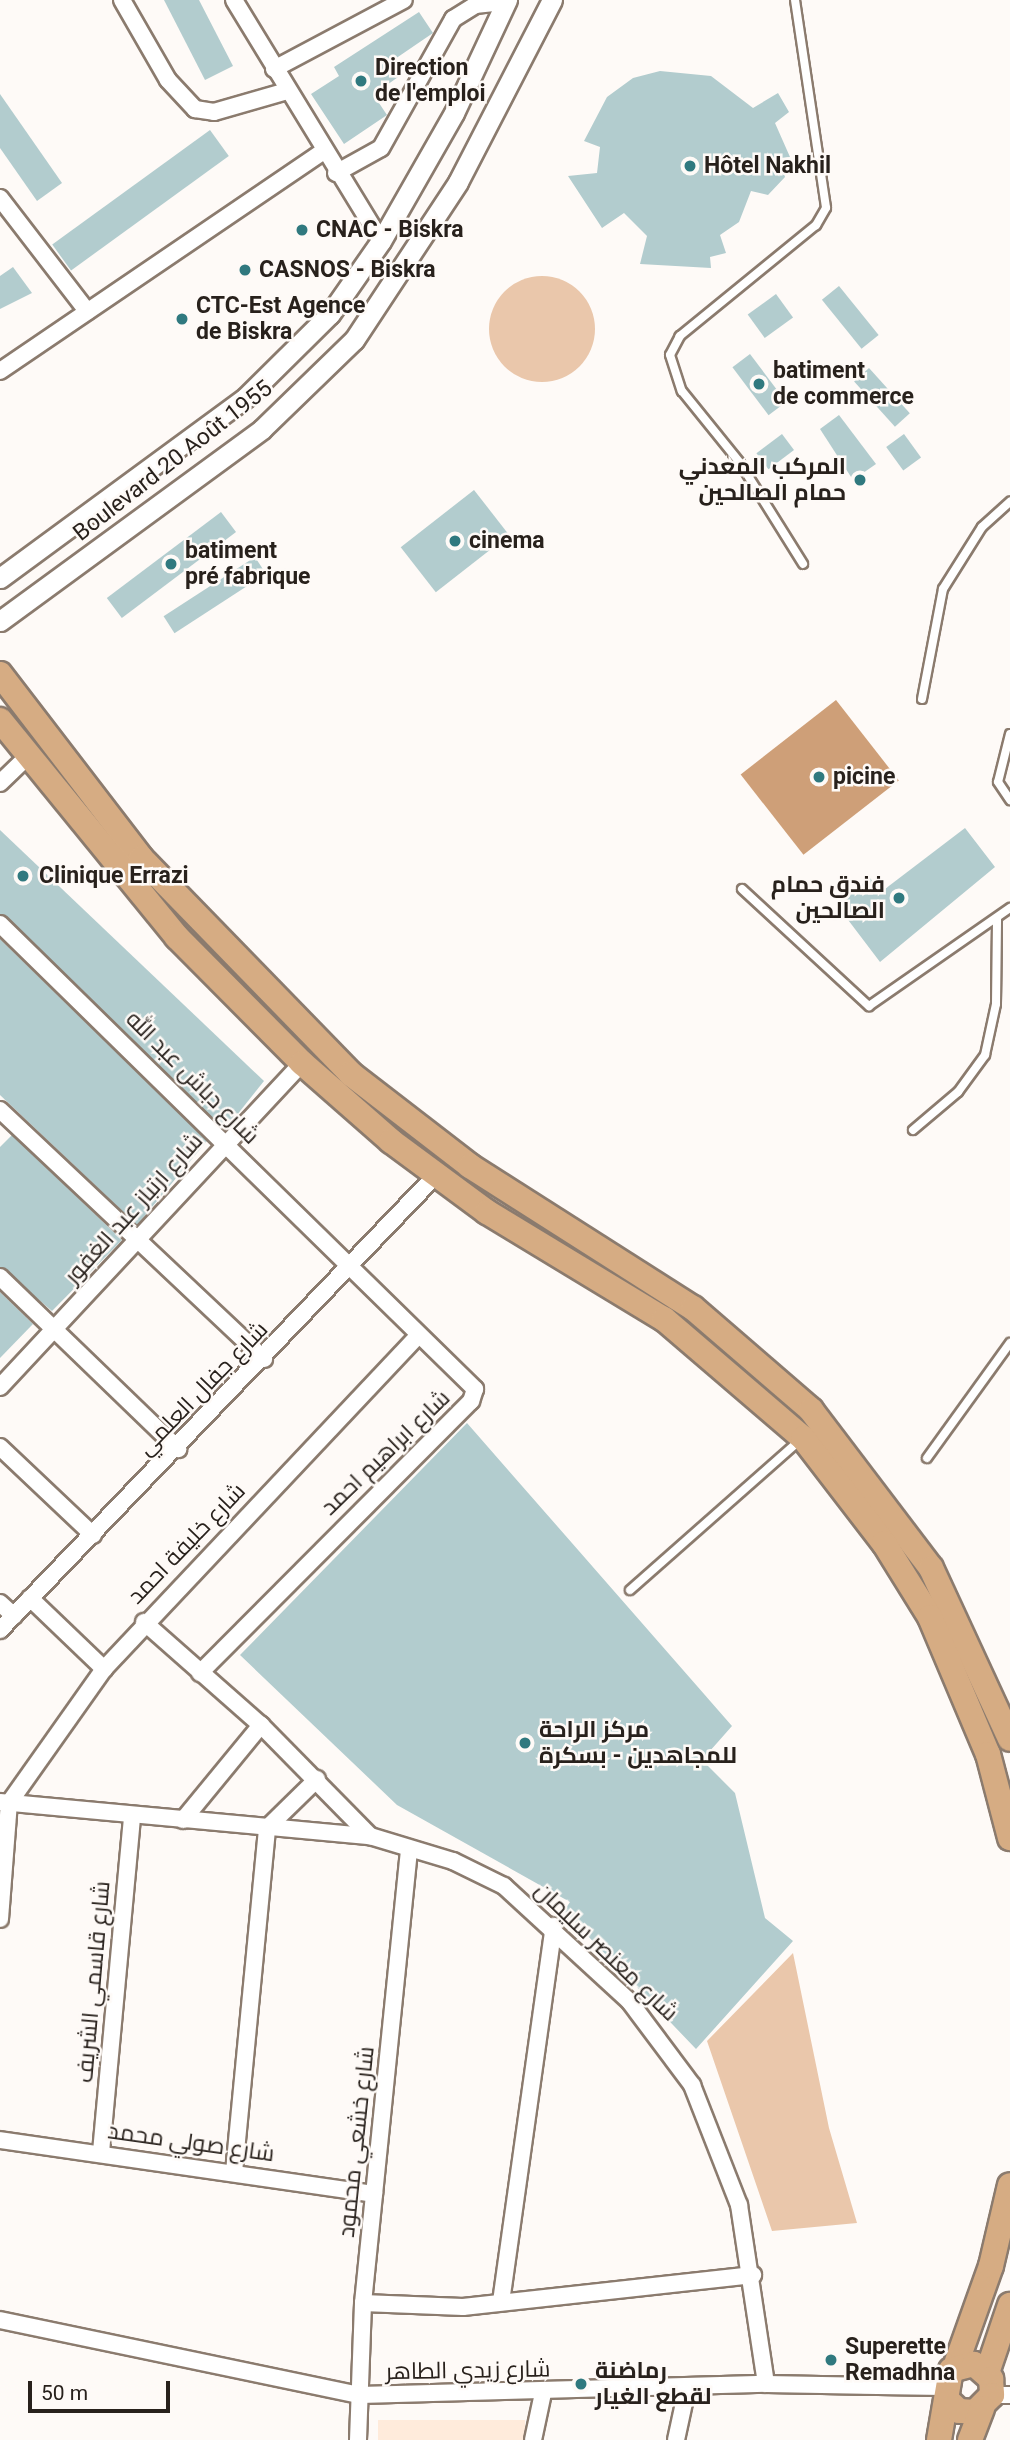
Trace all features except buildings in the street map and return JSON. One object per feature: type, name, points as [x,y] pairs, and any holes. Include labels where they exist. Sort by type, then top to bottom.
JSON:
[{"type":"main road","points":[[0,674],[141,858],[351,1074],[470,1166],[693,1308],[811,1410],[886,1500],[931,1568],[1010,1739]]},
{"type":"main road","points":[[0,720],[177,937],[302,1063],[436,1175],[664,1319],[803,1438],[884,1543],[930,1617],[988,1754],[1010,1838]]},
{"type":"main road","points":[[939,2440],[948,2385],[991,2266],[1010,2185]]},
{"type":"main road","points":[[970,2440],[993,2393],[1010,2306]]},
{"type":"main road","points":[[948,2385],[974,2364],[993,2393]]},
{"type":"main road","points":[[948,2385],[959,2411],[993,2393]]},
{"type":"street","points":[[122,0],[168,80],[195,109],[214,112],[287,91]]},
{"type":"street","points":[[234,0],[322,152],[381,241]]},
{"type":"street","points":[[274,69],[404,0]]},
{"type":"street","name":"Boulevard 20 Août 1955","points":[[0,621],[262,429],[354,340],[458,182],[552,0]]},
{"type":"street","points":[[336,173],[381,148],[453,19],[475,5],[506,1]]},
{"type":"street","name":"Boulevard 20 Août 1955","points":[[0,578],[291,358],[381,241],[454,113],[506,1]]},
{"type":"street","points":[[0,371],[322,152]]},
{"type":"street","points":[[0,198],[88,311]]},
{"type":"street","points":[[0,783],[28,756]]},
{"type":"street","name":"شارع دباش عبد الله","points":[[0,924],[349,1267]]},
{"type":"street","name":"شارع ارتباز عبد الغفور","points":[[0,1387],[302,1063]]},
{"type":"street","points":[[1,1114],[264,1359]]},
{"type":"street","name":"شارع جفال العلمي","points":[[0,1630],[178,1449],[436,1175]]},
{"type":"street","name":"شارع ابراهيم احمد","points":[[200,1672],[475,1397],[472,1385],[349,1267]]},
{"type":"street","points":[[0,1277],[178,1449]]},
{"type":"street","name":"شارع خليفة احمد","points":[[4,1802],[104,1669],[144,1622],[419,1335]]},
{"type":"street","points":[[0,1447],[93,1535]]},
{"type":"street","points":[[30,1598],[104,1669]]},
{"type":"street","points":[[0,1603],[13,1616]]},
{"type":"street","points":[[144,1622],[261,1725],[317,1779],[370,1836]]},
{"type":"street","points":[[183,1820],[261,1725]]},
{"type":"street","points":[[234,2172],[267,1828],[317,1779]]},
{"type":"street","points":[[0,1919],[4,1802]]},
{"type":"street","name":"شارع معنصر سليمان","points":[[4,1802],[132,1816],[370,1836],[485,1873],[554,1926],[669,2046],[692,2085],[717,2136],[753,2275],[766,2384]]},
{"type":"street","name":"شارع قاسمي الشريف","points":[[101,2152],[132,1816]]},
{"type":"street","name":"شارع خشعي محمود","points":[[358,2440],[363,2303],[409,1848]]},
{"type":"street","points":[[501,2302],[554,1926]]},
{"type":"street","name":"شارع صولي محمد","points":[[0,2140],[101,2152],[374,2194]]},
{"type":"street","points":[[363,2303],[421,2308],[753,2275]]},
{"type":"street","name":"شارع زيدي الطاهر","points":[[0,2320],[360,2395],[543,2393],[766,2384],[948,2385]]},
{"type":"street","points":[[676,2440],[687,2389]]},
{"type":"street","points":[[533,2440],[543,2393]]},
{"type":"lane","points":[[795,0],[826,208],[816,225],[680,336],[670,355],[682,391],[740,463],[803,564]]},
{"type":"lane","points":[[922,699],[943,589],[982,527],[1010,502]]},
{"type":"lane","points":[[1010,734],[998,782],[1010,800]]},
{"type":"lane","points":[[743,889],[869,1006],[1010,908]]},
{"type":"lane","points":[[913,1130],[958,1091],[985,1055],[996,1004],[997,918]]},
{"type":"lane","points":[[927,1458],[1010,1343]]},
{"type":"lane","points":[[630,1590],[803,1438]]},
{"type":"shaded area","points":[[542,276],[562,280],[580,291],[591,309],[595,329],[591,349],[580,367],[562,378],[542,382],[522,378],[504,367],[493,349],[489,329],[493,309],[504,291],[522,280]]},
{"type":"shaded area","name":"picine","points":[[836,700],[899,780],[803,855],[741,774]]},
{"type":"shaded area","points":[[793,1953],[829,2128],[857,2223],[772,2231],[707,2041]]},
{"type":"shaded area","points":[[378,2420],[525,2420],[525,2440],[378,2440]]},
{"type":"place","name":"Direction de l'emploi","points":[[361,81]]},
{"type":"place","name":"Hôtel Nakhil","points":[[690,166]]},
{"type":"place","name":"CNAC - Biskra","points":[[302,230]]},
{"type":"place","name":"CASNOS - Biskra","points":[[245,270]]},
{"type":"place","name":"CTC-Est Agence de Biskra","points":[[182,319]]},
{"type":"place","name":"batiment de commerce","points":[[759,384]]},
{"type":"place","name":"المركب المعدني حمام الصالحين","points":[[860,480]]},
{"type":"place","name":"cinema","points":[[455,541]]},
{"type":"place","name":"batiment pré fabrique","points":[[171,564]]},
{"type":"place","name":"picine","points":[[819,777]]},
{"type":"place","name":"Clinique Errazi","points":[[23,876]]},
{"type":"place","name":"فندق حمام الصالحين","points":[[899,898]]},
{"type":"place","name":"مركز الراحة للمجاهدين - بسكرة","points":[[525,1743]]},
{"type":"place","name":"Superette Remadhna","points":[[831,2360]]},
{"type":"place","name":"رماضنة لقطع الغيار","points":[[581,2384]]}]
